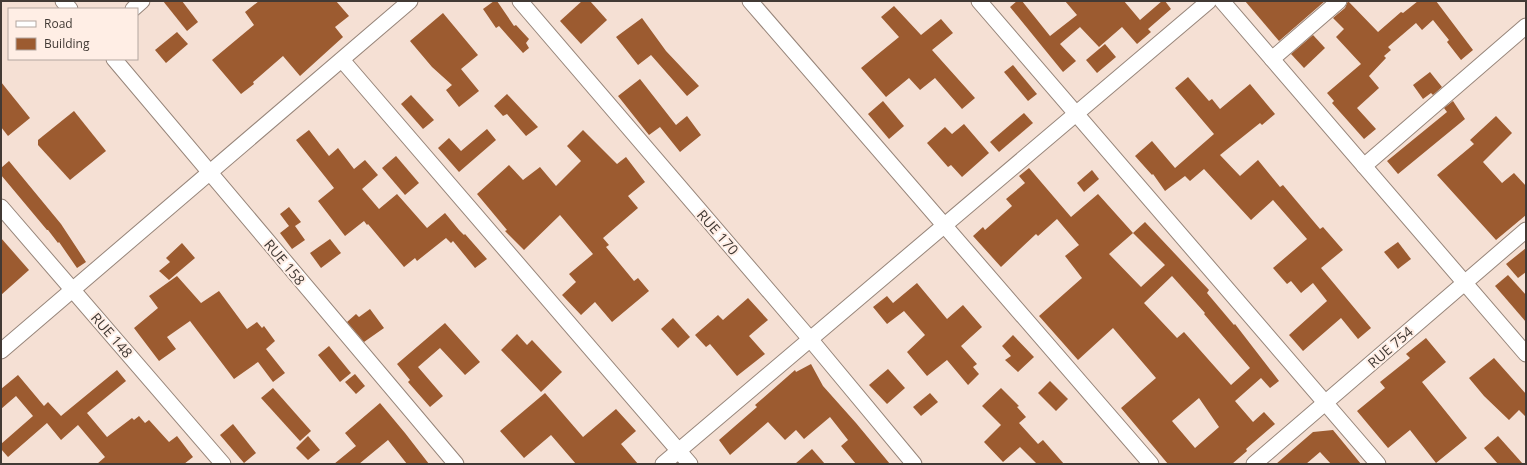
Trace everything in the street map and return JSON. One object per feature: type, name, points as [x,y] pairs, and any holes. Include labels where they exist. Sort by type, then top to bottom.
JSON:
[{"type":"street","points":[[134,8],[142,1]]},
{"type":"street","points":[[1,351],[410,1]]},
{"type":"street","name":"RUE 170","points":[[520,1],[810,339],[914,464]]},
{"type":"street","points":[[750,1],[1151,464]]},
{"type":"street","points":[[979,1],[1378,464]]},
{"type":"street","points":[[663,464],[1209,1]]},
{"type":"street","points":[[1222,1],[1526,354]]},
{"type":"street","points":[[1272,59],[1339,1]]},
{"type":"street","points":[[1364,166],[1526,26]]},
{"type":"street","name":"RUE 158","points":[[115,60],[456,464]]},
{"type":"street","points":[[342,60],[690,464]]},
{"type":"street","name":"RUE 148","points":[[1,207],[223,464]]},
{"type":"street","name":"RUE 754","points":[[1254,464],[1526,230]]},
{"type":"building","points":[[163,1],[182,1],[198,22],[187,31]]},
{"type":"building","points":[[259,1],[336,1],[349,16],[335,27],[343,37],[300,76],[283,56],[253,82],[254,84],[241,94],[212,60],[254,25],[245,12]]},
{"type":"building","points":[[494,1],[497,1],[514,26],[516,25],[529,39],[526,43],[529,48],[523,53],[499,26],[496,28],[483,9]]},
{"type":"building","points":[[582,1],[590,1],[607,20],[581,44],[560,21]]},
{"type":"building","points":[[1017,1],[1022,1],[1050,36],[1077,15],[1065,1],[1124,1],[1140,20],[1162,1],[1165,1],[1171,9],[1148,29],[1151,32],[1137,44],[1122,27],[1099,47],[1080,27],[1060,44],[1076,61],[1063,72],[1010,7]]},
{"type":"building","points":[[1245,1],[1325,1],[1279,41]]},
{"type":"building","points":[[1348,1],[1378,32],[1401,12],[1403,13],[1418,1],[1436,1],[1473,50],[1461,60],[1447,42],[1449,40],[1433,20],[1422,30],[1416,23],[1388,47],[1391,50],[1384,56],[1386,58],[1369,76],[1379,88],[1357,108],[1376,129],[1364,139],[1332,103],[1334,101],[1327,93],[1361,64],[1336,37],[1344,29],[1333,18],[1345,8]]},
{"type":"building","points":[[894,6],[921,35],[941,19],[953,33],[932,50],[975,98],[962,109],[935,78],[920,90],[909,78],[886,97],[861,68],[899,37],[881,17]]},
{"type":"building","points":[[443,13],[478,55],[461,69],[479,91],[459,107],[446,90],[452,85],[432,67],[410,41]]},
{"type":"building","points":[[642,18],[666,51],[699,86],[687,96],[651,55],[638,65],[616,37]]},
{"type":"building","points":[[177,32],[188,44],[166,63],[155,50]]},
{"type":"building","points":[[1313,35],[1325,48],[1304,68],[1291,54]]},
{"type":"building","points":[[1105,44],[1116,57],[1097,73],[1086,60]]},
{"type":"building","points":[[1013,65],[1037,94],[1028,101],[1004,72]]},
{"type":"building","points":[[1430,72],[1442,87],[1433,95],[1431,93],[1423,99],[1413,85]]},
{"type":"building","points":[[1188,77],[1209,101],[1212,99],[1220,109],[1250,84],[1275,114],[1262,125],[1260,123],[1220,155],[1240,176],[1258,160],[1280,187],[1283,185],[1320,229],[1323,227],[1343,250],[1321,268],[1371,328],[1358,339],[1341,318],[1303,351],[1289,335],[1327,301],[1313,283],[1301,293],[1291,281],[1287,284],[1273,268],[1307,239],[1273,200],[1251,220],[1204,169],[1190,181],[1185,176],[1165,191],[1153,174],[1152,175],[1135,156],[1152,141],[1175,168],[1214,134],[1175,88]]},
{"type":"building","points":[[640,79],[676,125],[687,116],[701,135],[680,152],[660,127],[649,135],[618,96]]},
{"type":"building","points":[[1,82],[30,118],[8,136],[1,127]]},
{"type":"building","points":[[507,94],[538,127],[526,136],[507,114],[503,116],[494,106]]},
{"type":"building","points":[[411,95],[434,120],[423,129],[401,104]]},
{"type":"building","points":[[883,101],[904,126],[889,139],[868,114]]},
{"type":"building","points":[[1453,101],[1465,119],[1398,174],[1387,161],[1447,112],[1444,108]]},
{"type":"building","points":[[74,111],[106,151],[70,180],[38,145],[38,140]]},
{"type":"building","points":[[1024,113],[1033,123],[999,152],[990,142]]},
{"type":"building","points":[[1496,116],[1512,133],[1483,162],[1502,183],[1514,173],[1526,186],[1526,215],[1496,240],[1437,175],[1474,144],[1470,140]]},
{"type":"building","points":[[964,124],[989,153],[962,177],[951,165],[948,167],[927,143],[945,127],[952,134]]},
{"type":"building","points":[[487,129],[496,140],[459,172],[438,148],[449,138],[461,151]]},
{"type":"building","points":[[309,130],[329,156],[338,148],[354,169],[365,160],[378,175],[362,189],[379,209],[397,194],[427,228],[445,213],[487,259],[475,268],[453,241],[451,243],[446,238],[417,261],[415,258],[404,267],[364,221],[345,236],[318,201],[334,188],[296,140]]},
{"type":"building","points":[[583,130],[617,164],[626,157],[645,182],[628,196],[638,208],[603,238],[609,245],[606,247],[634,281],[638,278],[649,291],[612,322],[595,302],[581,315],[562,295],[576,282],[569,274],[593,254],[560,215],[524,250],[505,231],[507,230],[477,194],[509,165],[523,180],[540,167],[556,186],[581,161],[567,146]]},
{"type":"building","points":[[396,156],[419,183],[405,195],[382,168]]},
{"type":"building","points":[[9,161],[61,224],[86,262],[77,268],[59,242],[58,243],[1,175],[1,168]]},
{"type":"building","points":[[1029,168],[1071,217],[1098,194],[1133,233],[1145,222],[1209,290],[1207,293],[1234,325],[1235,324],[1279,381],[1270,388],[1261,378],[1235,401],[1253,422],[1264,412],[1275,424],[1246,449],[1247,451],[1232,464],[1168,464],[1121,408],[1156,378],[1113,328],[1078,360],[1039,316],[1082,278],[1065,256],[1079,245],[1057,219],[1038,236],[1036,234],[1001,267],[973,236],[983,227],[985,230],[1012,206],[1006,199],[1025,183],[1019,176]],"holes":[[[1133,233],[1165,265],[1141,287],[1109,254]],[[1172,276],[1205,313],[1204,314],[1250,368],[1231,385],[1184,332],[1177,338],[1144,303]],[[1199,398],[1219,427],[1195,448],[1172,421]]]},
{"type":"building","points":[[1092,170],[1099,179],[1084,192],[1077,183]]},
{"type":"building","points":[[289,207],[301,222],[295,226],[305,240],[292,249],[280,233],[289,226],[280,214]]},
{"type":"building","points":[[1,238],[29,270],[1,295]]},
{"type":"building","points":[[330,239],[341,253],[321,268],[310,253]]},
{"type":"building","points":[[1398,242],[1411,259],[1398,269],[1384,252]]},
{"type":"building","points":[[182,243],[195,258],[169,280],[159,271],[170,262],[166,258]]},
{"type":"building","points":[[1526,248],[1526,272],[1518,278],[1506,264]]},
{"type":"building","points":[[1508,275],[1526,295],[1526,322],[1495,286]]},
{"type":"building","points":[[177,276],[201,303],[219,291],[247,329],[257,322],[262,328],[264,326],[275,341],[266,349],[285,373],[273,382],[258,362],[234,379],[190,321],[167,337],[176,349],[159,361],[134,328],[158,308],[149,296]]},
{"type":"building","points":[[917,283],[947,319],[963,305],[982,327],[961,346],[977,364],[973,367],[979,374],[968,385],[947,360],[927,376],[907,352],[925,335],[904,311],[887,324],[873,307],[887,296],[893,303]]},
{"type":"building","points":[[748,298],[768,320],[749,336],[765,354],[737,376],[710,344],[706,347],[695,335],[718,315],[723,320]]},
{"type":"building","points":[[370,309],[384,328],[364,342],[347,322],[356,314],[359,317]]},
{"type":"building","points":[[673,318],[690,337],[678,348],[661,329]]},
{"type":"building","points":[[445,323],[480,362],[465,375],[440,348],[418,367],[443,396],[430,407],[408,382],[410,380],[397,364]]},
{"type":"building","points":[[517,334],[527,345],[532,340],[562,372],[541,392],[501,350]]},
{"type":"building","points":[[1013,335],[1034,357],[1018,372],[1005,360],[1011,356],[1002,346]]},
{"type":"building","points":[[1426,338],[1446,362],[1422,382],[1467,438],[1436,463],[1410,430],[1388,448],[1357,411],[1385,388],[1380,382],[1410,358],[1406,354]]},
{"type":"building","points":[[329,346],[351,373],[340,382],[318,355]]},
{"type":"building","points":[[1494,358],[1526,394],[1526,417],[1519,410],[1509,420],[1484,396],[1469,378]]},
{"type":"building","points":[[811,364],[823,386],[890,464],[856,464],[841,446],[848,440],[830,417],[804,439],[796,430],[785,440],[768,422],[730,455],[719,440],[757,407],[755,405],[795,370],[796,372]]},
{"type":"building","points":[[888,369],[905,388],[887,404],[869,385]]},
{"type":"building","points":[[117,370],[126,381],[87,413],[107,437],[132,418],[134,420],[139,416],[145,423],[149,420],[169,442],[177,436],[193,457],[184,464],[97,464],[105,457],[78,425],[61,440],[47,423],[8,457],[1,449],[1,444],[33,416],[16,396],[1,409],[1,389],[18,375],[44,406],[48,402],[61,416]]},
{"type":"building","points":[[355,374],[365,386],[356,394],[345,382]]},
{"type":"building","points":[[1050,381],[1068,399],[1056,411],[1038,393]]},
{"type":"building","points":[[273,388],[311,431],[300,441],[261,398]]},
{"type":"building","points":[[1001,388],[1019,406],[1017,407],[1026,417],[1019,423],[1038,444],[1043,440],[1064,464],[1037,464],[1020,447],[1003,462],[984,442],[1001,425],[982,406]]},
{"type":"building","points":[[545,393],[583,437],[616,409],[636,431],[621,444],[638,464],[576,464],[551,435],[524,458],[500,431]]},
{"type":"building","points":[[930,393],[938,402],[921,416],[913,407]]},
{"type":"building","points":[[380,403],[429,464],[407,464],[388,440],[359,464],[334,464],[356,446],[345,433]]},
{"type":"building","points":[[233,424],[256,453],[244,463],[220,435]]},
{"type":"building","points":[[1333,430],[1361,464],[1331,464],[1320,452],[1306,464],[1276,464],[1313,432]]},
{"type":"building","points":[[308,436],[320,450],[308,460],[296,448]]},
{"type":"building","points":[[1498,436],[1523,464],[1498,464],[1484,448]]},
{"type":"building","points":[[812,449],[825,464],[795,464]]}]
